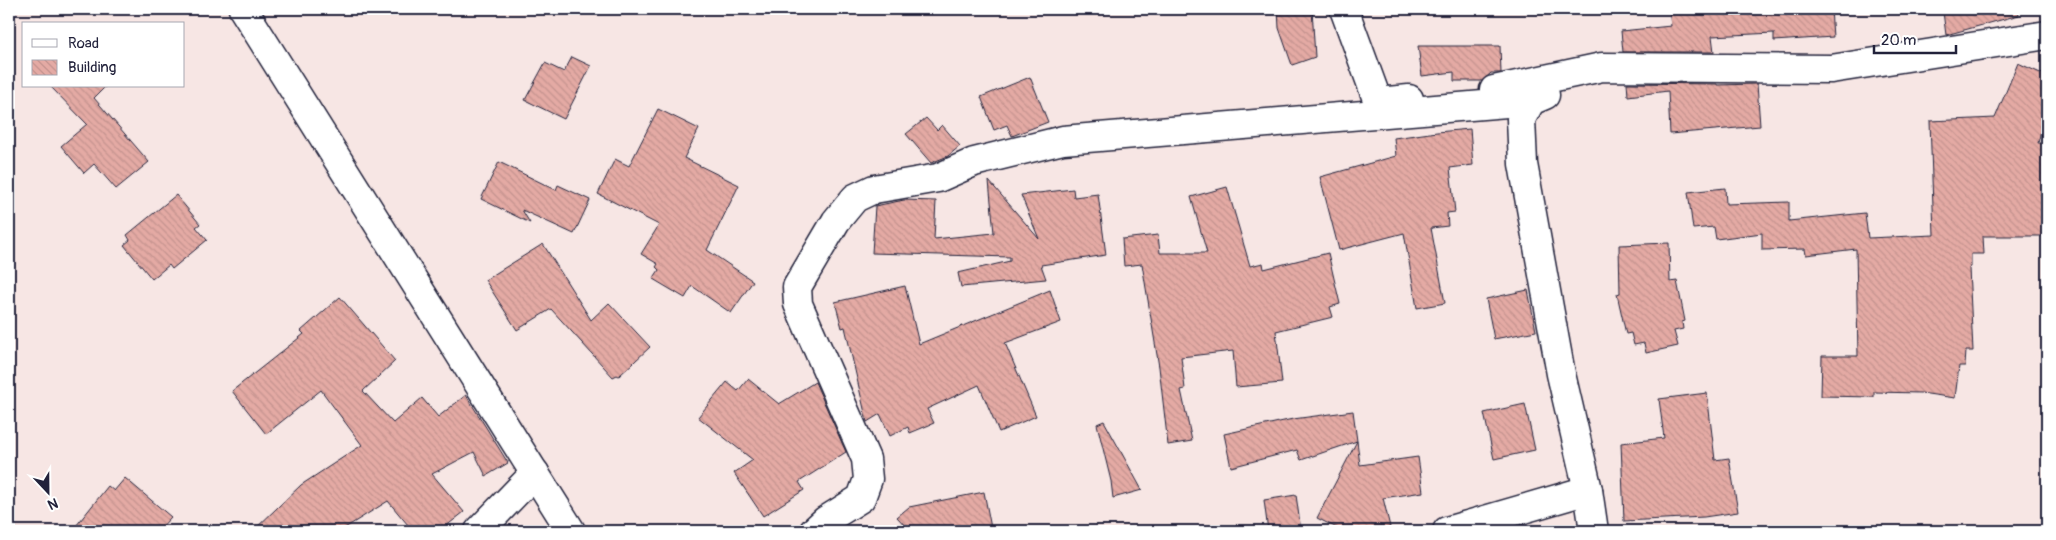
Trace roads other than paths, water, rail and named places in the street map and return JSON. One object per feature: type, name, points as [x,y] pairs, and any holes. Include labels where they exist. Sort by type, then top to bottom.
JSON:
[{"type":"street","points":[[243,9],[571,531]]},
{"type":"street","points":[[1344,9],[1378,102],[1474,94],[1602,67],[1831,69],[2047,35]]},
{"type":"street","points":[[814,531],[826,520],[861,498],[868,478],[866,459],[798,304],[797,286],[836,221],[855,198],[874,190],[938,178],[974,162],[1063,140],[1531,101],[1602,67]]},
{"type":"street","points":[[1531,101],[1521,119],[1524,164],[1561,374],[1588,490],[1594,531]]},
{"type":"street","points":[[479,531],[535,473]]},
{"type":"street","points":[[1447,531],[1588,490]]}]
